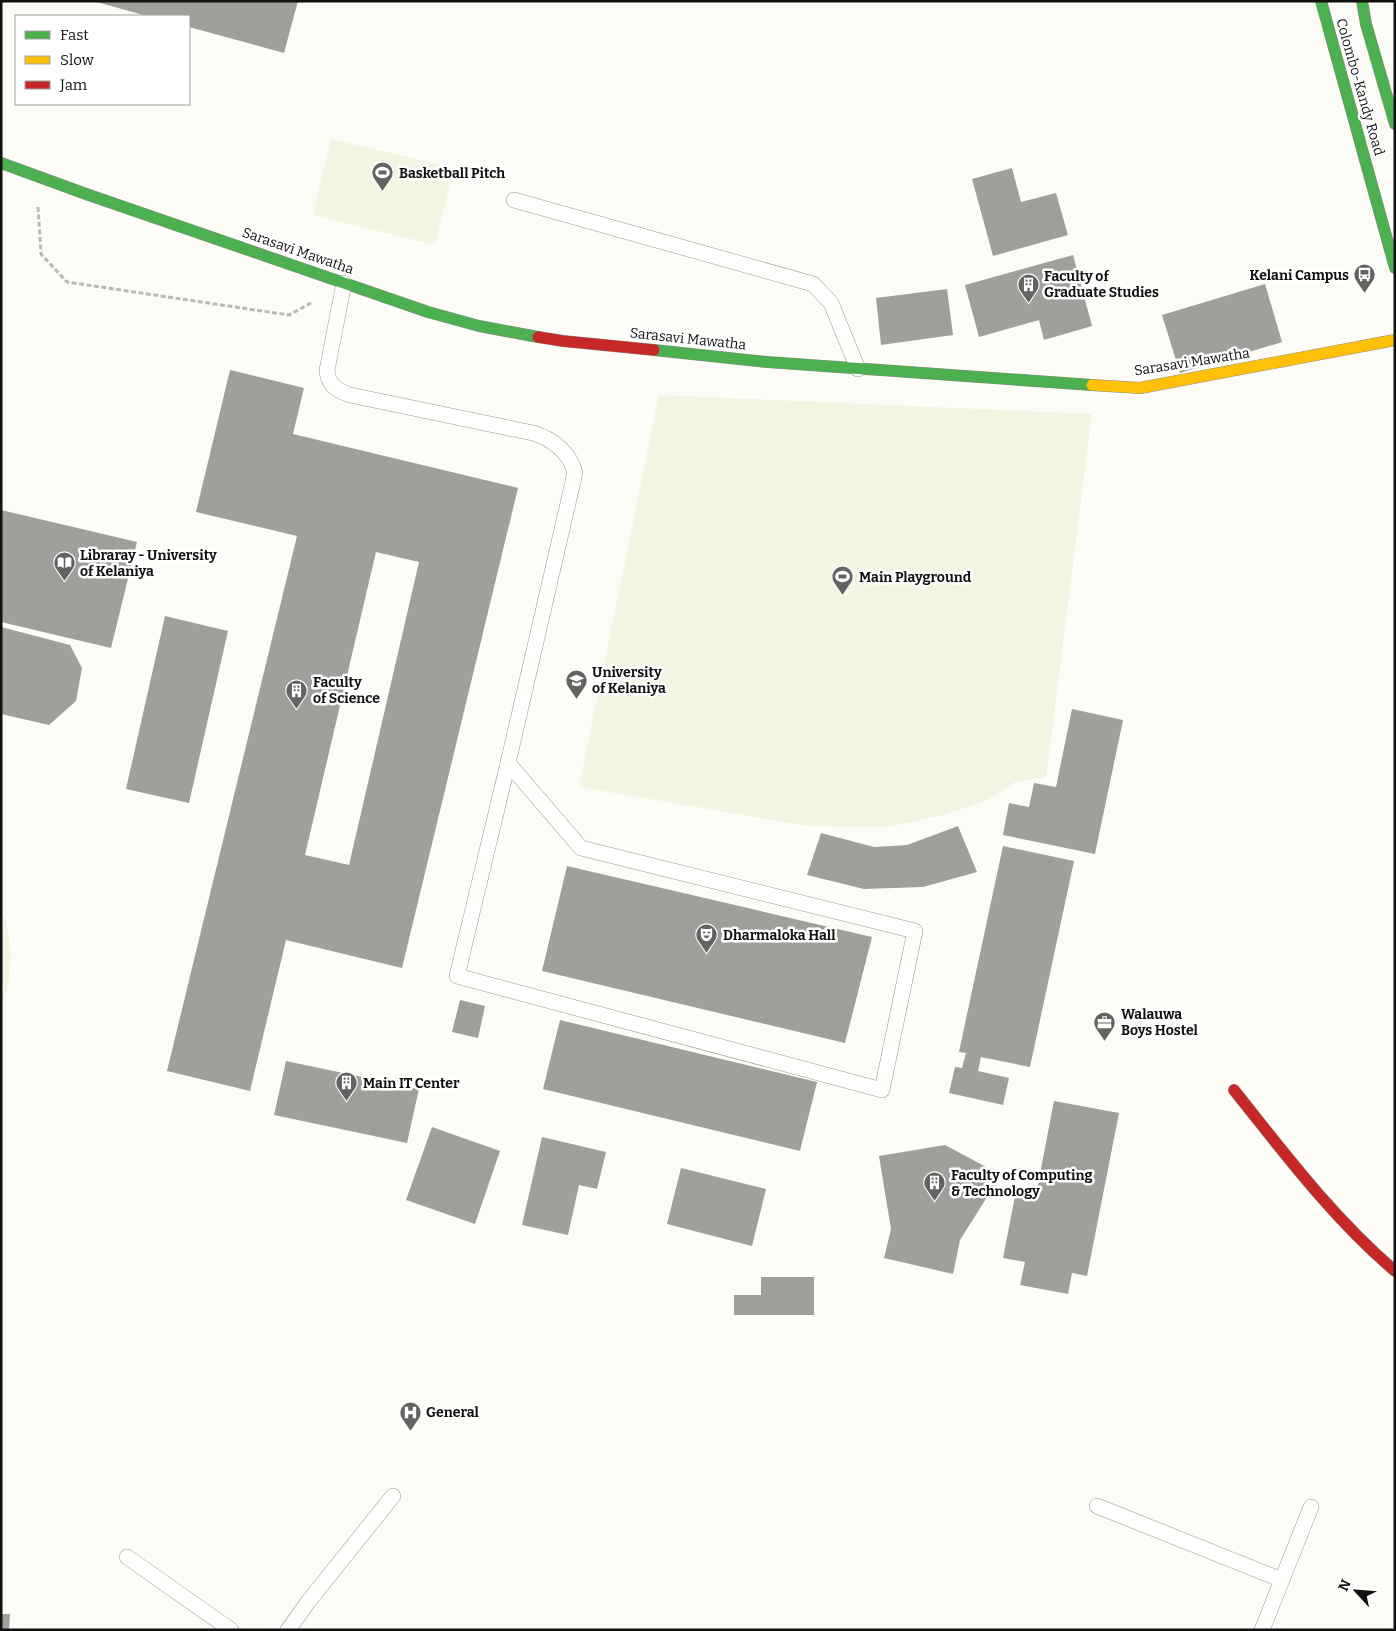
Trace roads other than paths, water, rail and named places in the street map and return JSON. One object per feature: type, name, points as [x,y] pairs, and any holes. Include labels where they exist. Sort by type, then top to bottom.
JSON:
[{"type":"main road","name":"Colombo-Kandy Road","points":[[1321,1],[1395,268]]},
{"type":"main road","name":"Colombo-Kandy Road","points":[[1362,1],[1366,24],[1395,124]]},
{"type":"main road","name":"Sarasavi Mawatha","points":[[1,163],[428,312],[480,326],[563,340],[768,362],[1140,388],[1300,360],[1395,340]]},
{"type":"main road","points":[[1234,1090],[1325,1203],[1369,1250],[1395,1271]]},
{"type":"lane","points":[[514,200],[813,284],[831,303],[858,369]]},
{"type":"lane","points":[[344,283],[327,370],[328,380],[332,386],[350,395],[540,435],[559,447],[573,462],[575,473],[457,976],[882,1090],[915,931],[581,848],[508,762]]},
{"type":"lane","points":[[288,1630],[308,1602],[393,1496]]},
{"type":"lane","points":[[1097,1506],[1282,1580]]},
{"type":"lane","points":[[1262,1630],[1311,1507]]},
{"type":"lane","points":[[127,1557],[231,1630]]},
{"type":"place","name":"Basketball Pitch","points":[[383,192]]},
{"type":"place","name":"Kelani Campus","points":[[1365,294]]},
{"type":"place","name":"Faculty of Graduate Studies","points":[[1028,303]]},
{"type":"place","name":"Libraray - University of Kelaniya","points":[[64,582]]},
{"type":"place","name":"Main Playground","points":[[843,596]]},
{"type":"place","name":"University of Kelaniya","points":[[576,699]]},
{"type":"place","name":"Faculty of Science","points":[[297,709]]},
{"type":"place","name":"Dharmaloka Hall","points":[[707,954]]},
{"type":"place","name":"Walauwa Boys Hostel","points":[[1105,1041]]},
{"type":"place","name":"Main IT Center","points":[[347,1102]]},
{"type":"place","name":"Faculty of Computing & Technology","points":[[935,1202]]},
{"type":"place","name":"General","points":[[410,1431]]}]
